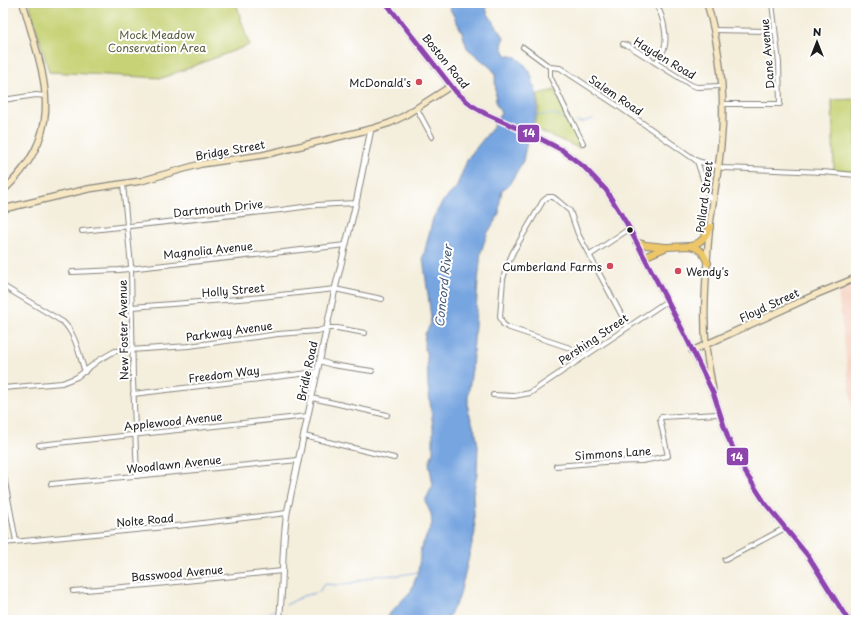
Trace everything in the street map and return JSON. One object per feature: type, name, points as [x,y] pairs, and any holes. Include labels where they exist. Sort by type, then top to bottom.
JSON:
[{"type":"main road","points":[[3,191],[18,177],[31,158],[37,146],[46,115],[44,78],[23,3]]},
{"type":"main road","name":"Boston Road","points":[[386,3],[451,86],[471,105],[562,150],[576,160],[596,179],[614,202],[683,330],[714,395],[728,438],[745,472],[765,504],[800,545],[813,563],[848,620]]},
{"type":"main road","name":"Pollard Street","points":[[707,3],[714,30],[721,74],[722,104],[722,130],[719,166],[710,227],[705,303],[706,346],[714,395]]},
{"type":"main road","name":"Bridge Street","points":[[3,209],[88,188],[141,181],[201,164],[263,155],[371,129],[390,123],[417,109],[451,86]]},
{"type":"main road","points":[[636,242],[646,245],[667,247],[690,246],[702,240],[710,227]]},
{"type":"main road","points":[[690,246],[702,252],[708,263]]},
{"type":"main road","points":[[644,257],[667,247]]},
{"type":"main road","name":"Floyd Street","points":[[692,351],[706,346],[817,294],[856,278]]},
{"type":"main road","points":[[706,332],[710,336],[720,339]]},
{"type":"street","points":[[654,3],[659,9],[665,35],[664,48],[656,63]]},
{"type":"street","name":"Dane Avenue","points":[[722,104],[780,104],[779,63],[774,31],[772,3]]},
{"type":"street","points":[[714,30],[774,31]]},
{"type":"street","name":"Hayden Road","points":[[623,44],[629,46],[691,85],[697,87],[721,86]]},
{"type":"street","name":"Salem Road","points":[[523,46],[550,67],[560,68],[618,106],[697,162],[724,168],[856,175]]},
{"type":"street","points":[[550,67],[550,76],[583,143]]},
{"type":"street","points":[[3,100],[36,95],[46,96]]},
{"type":"street","points":[[417,109],[432,138]]},
{"type":"street","name":"Bridle Road","points":[[279,620],[287,513],[371,129]]},
{"type":"street","points":[[697,162],[709,197],[713,201]]},
{"type":"street","name":"New Foster Avenue","points":[[123,184],[131,267],[133,394],[137,476]]},
{"type":"street","points":[[588,354],[507,327],[501,321],[500,311],[504,278],[509,259],[543,201],[548,197],[553,197],[570,211],[578,234],[628,327]]},
{"type":"street","name":"Dartmouth Drive","points":[[82,231],[317,205],[356,203]]},
{"type":"street","points":[[590,255],[629,229]]},
{"type":"street","name":"Magnolia Avenue","points":[[72,272],[119,270],[131,267],[346,245]]},
{"type":"street","points":[[3,286],[67,325],[71,331],[85,372]]},
{"type":"street","points":[[335,288],[382,299]]},
{"type":"street","name":"Holly Street","points":[[132,307],[252,298],[335,288]]},
{"type":"street","name":"Pershing Street","points":[[493,395],[514,396],[530,393],[667,301]]},
{"type":"street","name":"Parkway Avenue","points":[[3,388],[62,383],[77,377],[115,351],[189,346],[327,328],[337,328],[365,333]]},
{"type":"street","points":[[320,362],[372,371]]},
{"type":"street","name":"Freedom Way","points":[[133,394],[317,372]]},
{"type":"street","points":[[312,398],[387,415]]},
{"type":"street","name":"Simmons Lane","points":[[556,466],[605,462],[642,462],[668,456],[660,419],[661,417],[719,414]]},
{"type":"street","name":"Applewood Avenue","points":[[39,445],[308,416]]},
{"type":"street","points":[[304,436],[394,458]]},
{"type":"street","name":"Woodlawn Avenue","points":[[51,484],[299,460]]},
{"type":"street","points":[[3,472],[16,541]]},
{"type":"street","name":"Nolte Road","points":[[3,543],[186,525],[287,513]]},
{"type":"street","points":[[725,560],[785,528]]},
{"type":"street","name":"Basswood Avenue","points":[[73,591],[282,571]]},
{"type":"street","points":[[853,620],[856,613]]},
{"type":"shaded area","points":[[856,283],[856,443],[838,290]]},
{"type":"green space","name":"Mock Meadow Conservation Area","points":[[29,3],[236,3],[249,45],[162,78],[49,72]]},
{"type":"green space","points":[[555,90],[581,145],[579,148],[533,128],[539,111],[538,94]]},
{"type":"green space","points":[[856,99],[856,173],[834,170],[832,100]]},
{"type":"water","name":"Concord River","points":[[447,3],[484,3],[488,14],[504,37],[502,47],[506,55],[516,57],[530,72],[537,95],[537,111],[527,141],[523,161],[509,185],[502,190],[499,214],[487,234],[481,252],[472,369],[468,396],[468,410],[476,434],[478,446],[477,474],[473,494],[475,532],[459,598],[447,620],[386,620],[391,612],[411,591],[418,572],[421,548],[432,524],[431,514],[425,501],[433,485],[429,463],[433,452],[433,427],[428,385],[427,357],[424,346],[425,334],[430,325],[431,317],[423,258],[433,218],[443,201],[456,188],[468,158],[494,126],[501,113],[496,104],[495,73],[467,48],[462,32]]},
{"type":"waterway","points":[[536,115],[556,115],[570,123]]},
{"type":"waterway","points":[[577,122],[593,119]]},
{"type":"waterway","points":[[286,605],[303,596],[319,592],[324,584],[336,585],[352,583],[375,576],[400,575],[419,572]]},
{"type":"waterway","points":[[258,620],[274,610]]},
{"type":"transit line","name":"14","points":[[386,3],[456,92],[471,105],[486,114],[562,150],[584,167],[606,190],[627,224],[683,331],[714,395],[728,438],[745,472],[765,503],[808,556],[848,620]]},
{"type":"place","name":"McDonald's","points":[[419,82]]},
{"type":"place","name":"Cumberland Farms","points":[[610,266]]},
{"type":"place","name":"Wendy's","points":[[678,271]]}]
